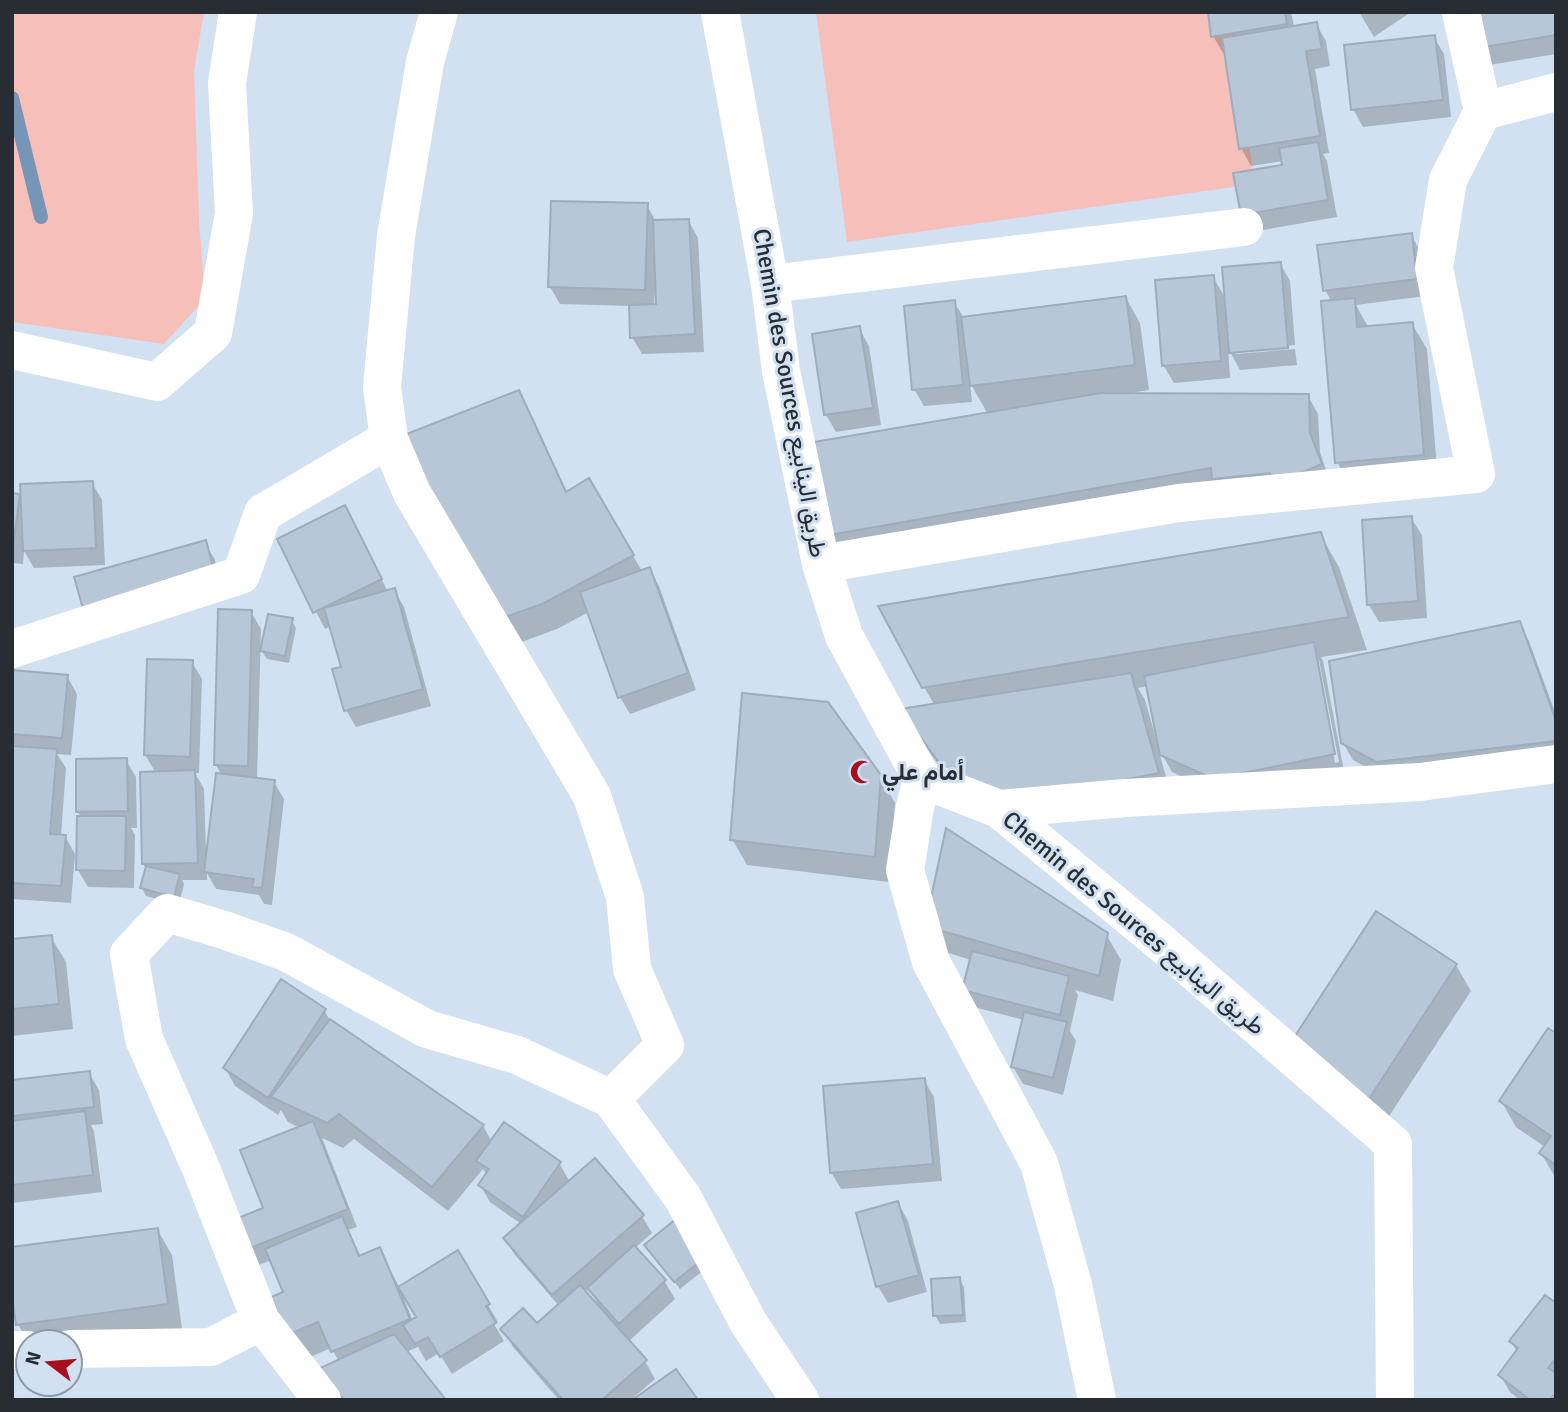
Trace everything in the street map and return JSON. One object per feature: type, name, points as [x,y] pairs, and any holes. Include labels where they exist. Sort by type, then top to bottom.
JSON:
[{"type":"street","points":[[12,350],[157,382],[213,333],[234,214],[227,83],[238,12]]},
{"type":"street","points":[[439,12],[425,62],[396,236],[382,387],[389,439],[412,492],[592,796],[625,897],[632,969],[665,1045],[611,1099]]},
{"type":"street","name":"Chemin des Sources طريق الينابيع","points":[[720,12],[770,284],[781,371],[821,564],[844,636],[922,779],[999,809],[1159,940],[1393,1143],[1395,1400]]},
{"type":"street","points":[[821,564],[1179,503],[1476,474],[1434,268],[1448,180],[1483,111],[1461,12]]},
{"type":"street","points":[[1483,111],[1556,92]]},
{"type":"street","points":[[770,284],[1244,227]]},
{"type":"street","points":[[12,649],[241,575],[262,513],[389,439]]},
{"type":"street","points":[[999,809],[1125,798],[1420,782],[1556,764]]},
{"type":"street","points":[[922,779],[905,870],[931,962],[1039,1163],[1073,1285],[1097,1400]]},
{"type":"street","points":[[322,1400],[261,1321],[200,1166],[144,1039],[129,954],[167,913],[286,952],[426,1029],[517,1055],[611,1099],[683,1198],[748,1322],[800,1400]]},
{"type":"street","points":[[84,1349],[211,1347],[261,1321]]},
{"type":"shaded area","points":[[12,12],[204,12],[194,71],[199,221],[205,299],[164,344],[12,322]]},
{"type":"shaded area","points":[[816,12],[1233,12],[1254,184],[847,242]]},
{"type":"building","points":[[1208,12],[1285,12],[1287,24],[1211,37]]},
{"type":"building","points":[[1471,12],[1556,12],[1556,35],[1477,48]]},
{"type":"building","points":[[1317,22],[1322,49],[1306,51],[1320,136],[1239,149],[1222,38]]},
{"type":"building","points":[[1435,35],[1443,100],[1351,110],[1344,45]]},
{"type":"building","points":[[1318,142],[1328,200],[1241,215],[1233,173],[1282,165],[1279,148]]},
{"type":"building","points":[[551,201],[648,203],[645,290],[548,287]]},
{"type":"building","points":[[689,219],[695,334],[630,338],[629,305],[656,304],[653,220]]},
{"type":"building","points":[[1412,233],[1417,279],[1323,291],[1317,245]]},
{"type":"building","points":[[1281,262],[1288,348],[1229,353],[1222,267]]},
{"type":"building","points":[[1214,275],[1221,361],[1162,366],[1155,280]]},
{"type":"building","points":[[1126,296],[1135,365],[970,386],[961,317]]},
{"type":"building","points":[[1355,298],[1357,327],[1413,322],[1424,455],[1335,463],[1321,301]]},
{"type":"building","points":[[955,300],[963,385],[912,390],[904,306]]},
{"type":"building","points":[[860,326],[873,408],[824,415],[812,334]]},
{"type":"building","points":[[519,390],[566,492],[589,478],[634,555],[542,604],[488,623],[404,435]]},
{"type":"building","points":[[1101,393],[1309,394],[1310,433],[1322,464],[1291,477],[1271,480],[1270,473],[1212,479],[1211,468],[818,537],[802,444]]},
{"type":"building","points":[[93,481],[96,548],[23,551],[20,484]]},
{"type":"building","points":[[12,493],[20,494],[13,547],[12,547]]},
{"type":"building","points":[[345,505],[382,579],[313,613],[277,539]]},
{"type":"building","points":[[1412,516],[1418,601],[1367,605],[1362,520]]},
{"type":"building","points":[[1321,532],[1349,617],[922,688],[878,606]]},
{"type":"building","points":[[206,540],[215,575],[84,612],[74,577]]},
{"type":"building","points":[[650,567],[688,673],[618,698],[580,592]]},
{"type":"building","points":[[395,588],[423,689],[344,711],[332,669],[341,667],[324,608]]},
{"type":"building","points":[[218,609],[252,610],[248,766],[214,765]]},
{"type":"building","points":[[268,614],[293,618],[285,656],[260,651]]},
{"type":"building","points":[[1520,621],[1556,721],[1556,741],[1376,762],[1341,743],[1329,661]]},
{"type":"building","points":[[1314,642],[1335,754],[1214,779],[1160,755],[1144,676]]},
{"type":"building","points":[[147,659],[193,660],[190,757],[144,755]]},
{"type":"building","points":[[12,670],[68,675],[62,738],[12,734]]},
{"type":"building","points":[[1131,673],[1159,773],[1041,796],[959,790],[900,709]]},
{"type":"building","points":[[742,693],[828,702],[881,775],[875,857],[730,840]]},
{"type":"building","points":[[12,746],[57,749],[50,834],[66,835],[61,886],[12,883]]},
{"type":"building","points":[[127,758],[128,811],[76,812],[76,759]]},
{"type":"building","points":[[195,770],[198,863],[142,864],[140,772]]},
{"type":"building","points":[[216,773],[275,780],[262,888],[252,887],[254,879],[204,872]]},
{"type":"building","points":[[77,816],[126,816],[125,871],[76,870]]},
{"type":"building","points":[[946,828],[1108,933],[1099,976],[925,926]]},
{"type":"building","points":[[146,866],[180,874],[174,897],[140,888]]},
{"type":"building","points":[[1376,911],[1457,964],[1365,1105],[1284,1053]]},
{"type":"building","points":[[52,935],[59,1004],[12,1009],[12,939]]},
{"type":"building","points":[[972,951],[1069,976],[1060,1015],[962,990]]},
{"type":"building","points":[[281,979],[326,1009],[268,1098],[223,1068]]},
{"type":"building","points":[[1024,1012],[1067,1022],[1053,1078],[1011,1067]]},
{"type":"building","points":[[330,1019],[484,1125],[432,1187],[339,1114],[327,1123],[271,1097]]},
{"type":"building","points":[[1548,1028],[1556,1033],[1556,1165],[1539,1153],[1551,1136],[1499,1101]]},
{"type":"building","points":[[90,1071],[94,1107],[12,1116],[12,1080]]},
{"type":"building","points":[[925,1078],[933,1164],[830,1173],[823,1086]]},
{"type":"building","points":[[85,1111],[93,1175],[12,1185],[12,1121]]},
{"type":"building","points":[[313,1121],[348,1209],[245,1250],[233,1220],[263,1208],[240,1150]]},
{"type":"building","points":[[504,1122],[561,1162],[523,1217],[478,1185],[489,1169],[476,1161]]},
{"type":"building","points":[[595,1158],[644,1215],[552,1295],[503,1238]]},
{"type":"building","points":[[898,1201],[919,1275],[876,1287],[856,1213]]},
{"type":"building","points":[[342,1216],[359,1256],[380,1247],[410,1319],[331,1352],[318,1322],[287,1335],[271,1297],[283,1292],[265,1249]]},
{"type":"building","points":[[676,1219],[706,1257],[674,1282],[644,1245]]},
{"type":"building","points":[[158,1228],[168,1304],[16,1325],[12,1295],[12,1247]]},
{"type":"building","points":[[634,1245],[666,1280],[619,1324],[587,1288]]},
{"type":"building","points":[[458,1250],[490,1304],[486,1306],[496,1323],[440,1357],[428,1337],[415,1344],[403,1325],[416,1317],[398,1287]]},
{"type":"building","points":[[960,1277],[963,1315],[933,1316],[931,1279]]},
{"type":"building","points":[[580,1285],[647,1360],[602,1400],[563,1400],[500,1329],[523,1308],[537,1323]]},
{"type":"building","points":[[1545,1295],[1556,1303],[1556,1358],[1548,1368],[1556,1373],[1556,1392],[1550,1400],[1530,1400],[1498,1375],[1518,1348],[1509,1341]]},
{"type":"building","points":[[394,1334],[446,1400],[344,1400],[318,1369]]},
{"type":"building","points":[[676,1369],[698,1400],[632,1400]]},
{"type":"waterway","points":[[12,98],[41,217]]},
{"type":"place","name":"أمام علي","points":[[862,772]]}]
